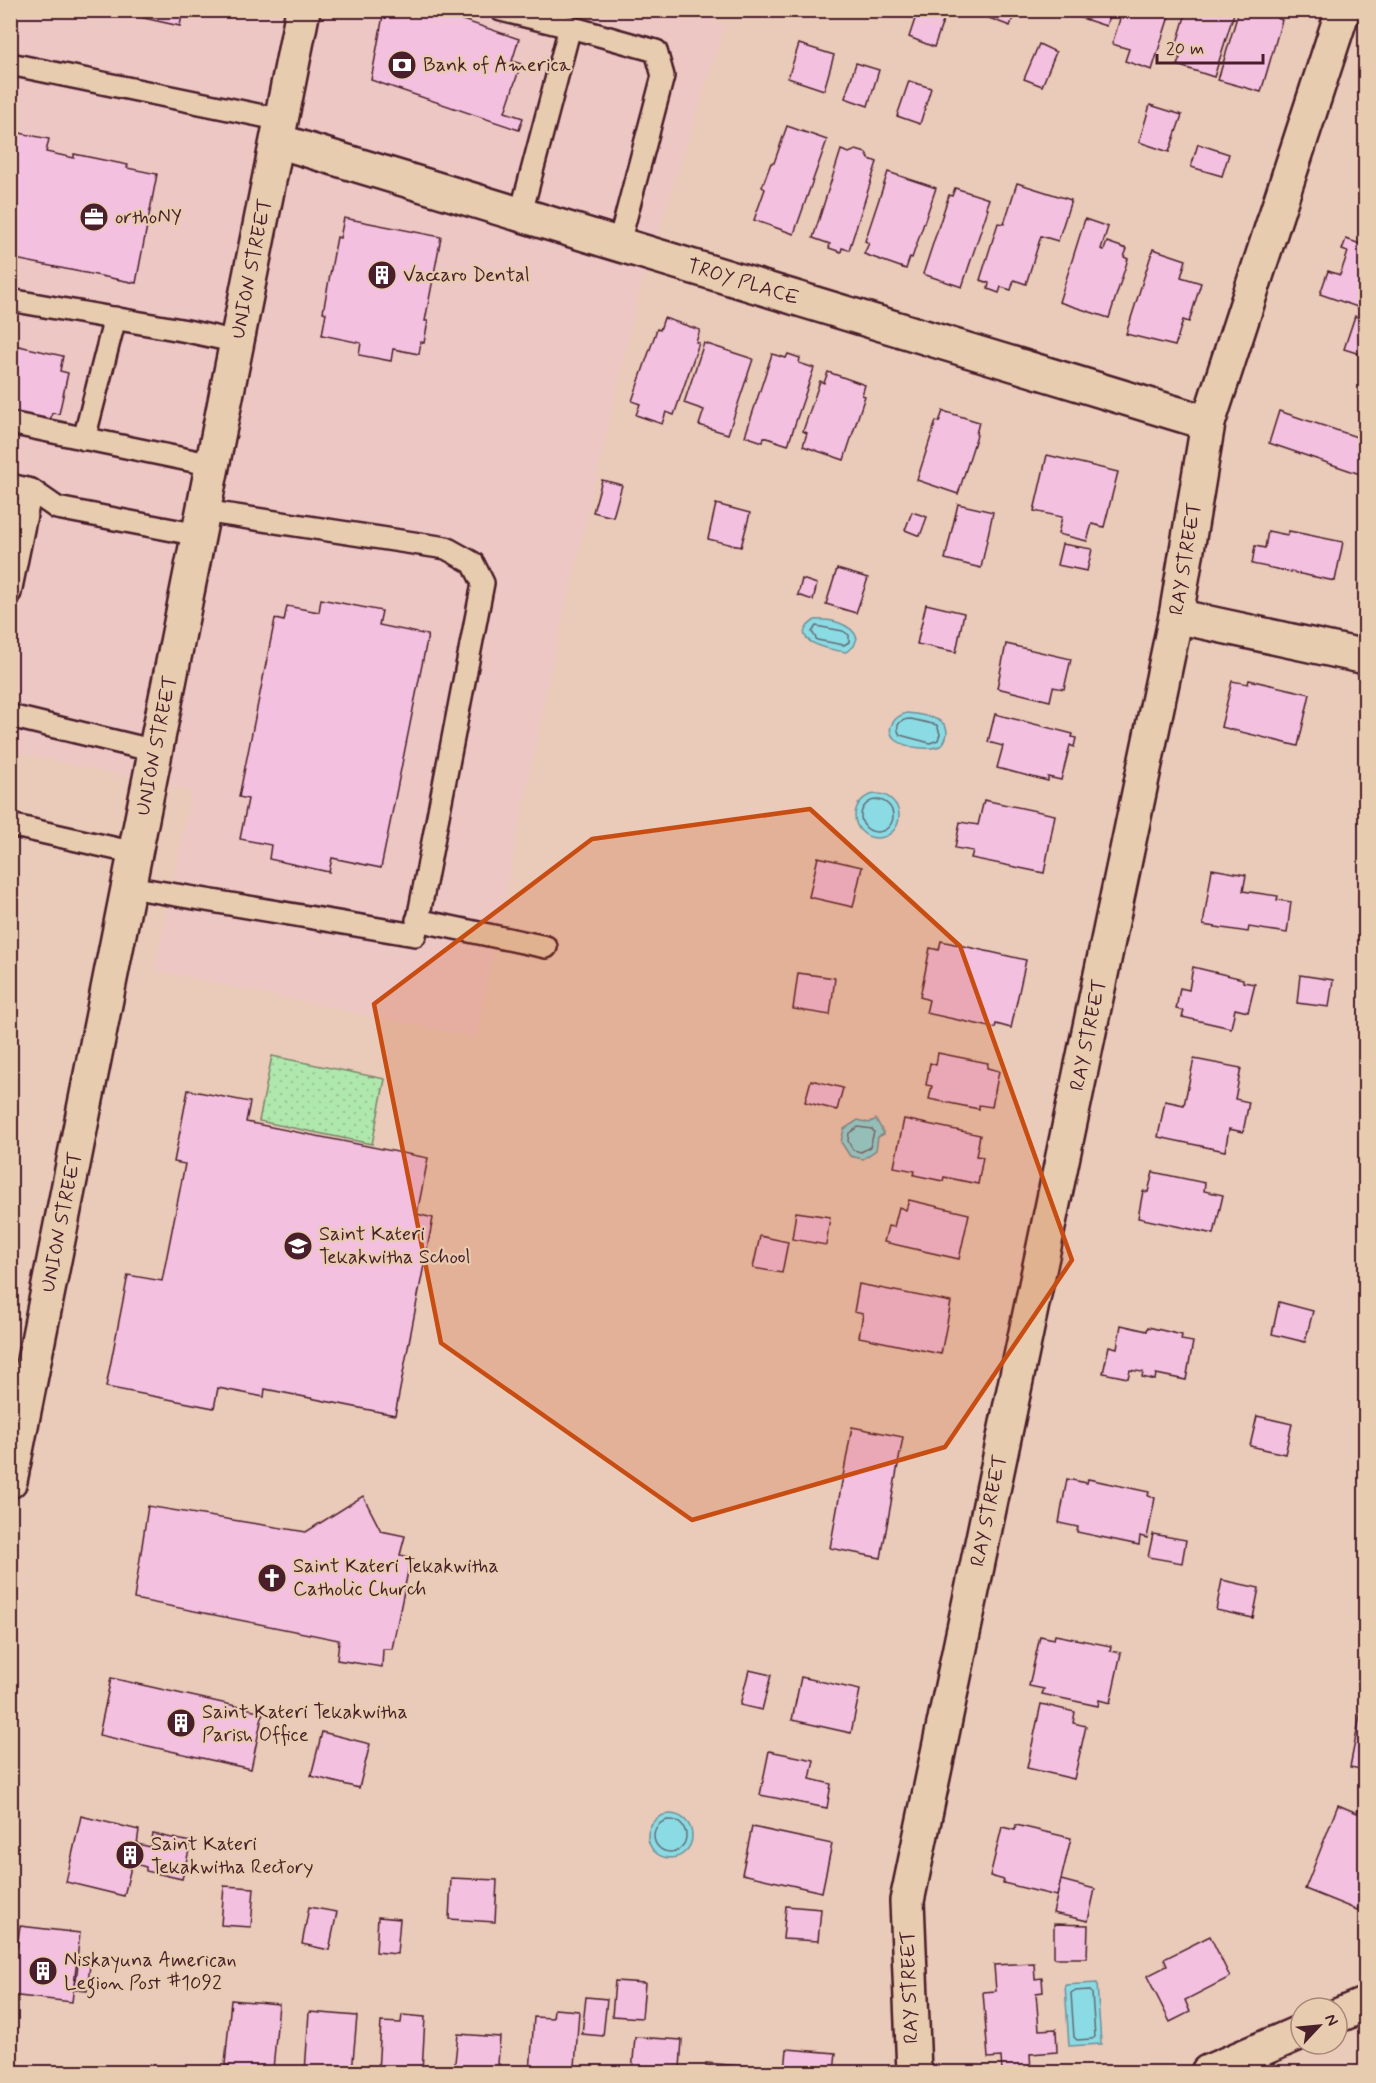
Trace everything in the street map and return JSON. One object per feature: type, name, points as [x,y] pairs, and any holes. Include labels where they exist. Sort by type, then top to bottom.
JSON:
[{"type":"street","name":"UNION STREET","points":[[10,1481],[303,10]]},
{"type":"street","name":"RAY STREET","points":[[914,2073],[907,1901],[1176,616],[1208,423],[1343,10]]},
{"type":"street","name":"TROY PLACE","points":[[280,130],[521,213],[1208,423]]},
{"type":"street","points":[[1176,616],[1365,657]]},
{"type":"street","points":[[1349,2011],[1365,2004]]},
{"type":"street","points":[[1208,2073],[1289,2037]]},
{"type":"lane","points":[[501,10],[656,51],[663,76],[620,243]]},
{"type":"lane","points":[[521,213],[570,27]]},
{"type":"lane","points":[[10,64],[280,130]]},
{"type":"lane","points":[[10,300],[238,342]]},
{"type":"lane","points":[[84,439],[115,318]]},
{"type":"lane","points":[[10,423],[213,465]]},
{"type":"lane","points":[[10,485],[32,490],[57,508],[446,548],[473,564],[483,583],[415,936],[129,887]]},
{"type":"lane","points":[[10,593],[32,490]]},
{"type":"lane","points":[[10,716],[155,751]]},
{"type":"lane","points":[[10,825],[135,853]]},
{"type":"lane","points":[[417,920],[546,947]]},
{"type":"highlighted area","points":[[810,809],[960,946],[1072,1260],[945,1447],[692,1520],[441,1343],[374,1004],[592,839]]},
{"type":"shaded area","points":[[685,10],[725,25],[640,289],[549,679],[476,1038],[155,970],[192,791],[11,751],[10,11]]},
{"type":"green space","points":[[272,1056],[385,1079],[372,1144],[259,1121]]},
{"type":"water","points":[[815,620],[833,621],[845,625],[857,638],[854,646],[846,652],[822,647],[807,639],[804,634],[807,627]]},
{"type":"water","points":[[907,713],[931,717],[944,724],[947,729],[942,745],[919,748],[896,740],[891,732],[892,724],[898,717]]},
{"type":"water","points":[[877,794],[893,800],[899,816],[893,832],[877,838],[861,832],[855,816],[861,800]]},
{"type":"water","points":[[876,1119],[884,1134],[878,1137],[876,1150],[863,1159],[850,1156],[841,1142],[844,1129],[858,1120],[869,1123]]},
{"type":"water","points":[[670,1814],[685,1821],[692,1836],[685,1851],[670,1858],[655,1851],[648,1836],[655,1821]]},
{"type":"water","points":[[1097,1983],[1101,2044],[1069,2046],[1065,1985]]},
{"type":"building","points":[[108,10],[183,10],[180,26]]},
{"type":"building","points":[[384,10],[433,10],[519,39],[512,61],[521,64],[505,112],[523,118],[519,130],[371,80]]},
{"type":"building","points":[[918,10],[947,10],[934,47],[909,37]]},
{"type":"building","points":[[968,10],[1016,10],[1010,26]]},
{"type":"building","points":[[1063,10],[1111,10],[1106,26],[1063,12]]},
{"type":"building","points":[[1123,10],[1171,10],[1152,70],[1125,61],[1129,49],[1112,44]]},
{"type":"building","points":[[1187,10],[1235,10],[1214,77],[1177,65],[1180,58],[1173,56]]},
{"type":"building","points":[[1239,10],[1279,10],[1277,18],[1282,20],[1261,92],[1218,80]]},
{"type":"building","points":[[799,44],[834,55],[824,90],[788,78]]},
{"type":"building","points":[[1039,44],[1056,52],[1042,86],[1024,79]]},
{"type":"building","points":[[856,63],[879,70],[868,106],[845,98]]},
{"type":"building","points":[[909,81],[931,88],[920,124],[897,116]]},
{"type":"building","points":[[1150,105],[1182,115],[1169,152],[1139,142]]},
{"type":"building","points":[[787,126],[827,140],[794,234],[754,220],[765,189],[762,187],[771,163],[774,163]]},
{"type":"building","points":[[10,131],[49,139],[46,152],[74,158],[74,154],[128,165],[127,168],[157,174],[136,283],[10,258]]},
{"type":"building","points":[[1198,144],[1229,154],[1222,176],[1191,167]]},
{"type":"building","points":[[841,150],[849,153],[856,150],[866,153],[869,159],[877,162],[849,250],[842,248],[841,252],[829,248],[830,244],[813,238]]},
{"type":"building","points":[[888,172],[936,188],[912,258],[910,257],[906,269],[864,254],[869,243],[865,241]]},
{"type":"building","points":[[1017,183],[1071,200],[1058,241],[1041,236],[1026,284],[1014,280],[1011,290],[1001,287],[999,293],[988,289],[989,283],[980,280],[998,223],[1004,224]]},
{"type":"building","points":[[955,188],[989,199],[986,207],[988,209],[962,287],[923,274],[949,195],[952,196]]},
{"type":"building","name":"Vaccaro Dental","points":[[344,218],[441,237],[425,321],[428,321],[424,343],[421,342],[419,354],[393,349],[391,361],[359,355],[361,343],[322,335],[326,313],[323,312],[337,237],[340,238]]},
{"type":"building","points":[[1085,219],[1108,227],[1101,249],[1104,250],[1107,242],[1127,249],[1124,257],[1128,259],[1109,318],[1059,302]]},
{"type":"building","points":[[1346,239],[1366,246],[1366,310],[1320,294],[1328,271],[1340,275],[1348,252],[1342,250]]},
{"type":"building","points":[[1153,249],[1186,260],[1181,277],[1201,283],[1189,322],[1183,320],[1175,346],[1126,334]]},
{"type":"building","points":[[1355,316],[1366,319],[1366,356],[1344,349]]},
{"type":"building","points":[[664,318],[700,330],[696,342],[699,343],[674,415],[666,412],[662,424],[636,415],[640,404],[632,401],[657,329],[660,330]]},
{"type":"building","points":[[704,343],[753,359],[728,434],[699,425],[704,410],[684,403]]},
{"type":"building","points":[[10,344],[63,356],[60,371],[68,373],[59,414],[52,413],[49,427],[10,419],[10,402],[14,387],[10,386]]},
{"type":"building","points":[[772,354],[786,358],[788,354],[800,358],[799,363],[814,368],[788,445],[764,437],[763,442],[745,436]]},
{"type":"building","points":[[828,372],[865,385],[862,395],[865,396],[844,460],[803,446],[807,433],[803,431],[820,381],[824,383]]},
{"type":"building","points":[[943,411],[979,422],[958,494],[917,480],[936,421],[939,422]]},
{"type":"building","points":[[1279,411],[1366,440],[1366,457],[1360,474],[1269,443]]},
{"type":"building","points":[[1047,455],[1118,472],[1104,527],[1092,524],[1087,541],[1058,534],[1062,517],[1034,511]]},
{"type":"building","points":[[602,480],[622,485],[613,517],[593,512]]},
{"type":"building","points":[[716,504],[750,513],[741,547],[708,539]]},
{"type":"building","points":[[958,504],[993,512],[981,568],[945,559]]},
{"type":"building","points":[[912,512],[927,517],[920,536],[905,530]]},
{"type":"building","points":[[1268,531],[1288,535],[1289,531],[1343,542],[1335,581],[1252,564],[1255,546],[1265,548]]},
{"type":"building","points":[[1062,544],[1092,549],[1087,571],[1057,565]]},
{"type":"building","points":[[837,569],[868,578],[856,613],[826,604]]},
{"type":"building","points":[[802,579],[817,584],[813,600],[798,595]]},
{"type":"building","points":[[321,599],[382,611],[379,625],[428,635],[381,868],[332,858],[329,872],[269,859],[271,845],[240,839],[248,799],[239,797],[275,619],[284,621],[287,606],[319,612]]},
{"type":"building","points":[[926,604],[964,613],[956,652],[917,644]]},
{"type":"building","points":[[1006,644],[1071,659],[1064,689],[1053,687],[1050,701],[997,688]]},
{"type":"building","points":[[1249,680],[1310,694],[1298,746],[1221,727],[1232,681],[1248,684]]},
{"type":"building","points":[[995,714],[1073,734],[1072,737],[1076,738],[1074,747],[1070,745],[1061,780],[1048,777],[1048,781],[997,768],[1003,746],[988,742]]},
{"type":"building","points":[[984,800],[1055,815],[1044,873],[971,858],[973,851],[955,848],[960,822],[978,825]]},
{"type":"building","points":[[818,857],[862,867],[853,907],[809,897]]},
{"type":"building","points":[[1212,869],[1246,875],[1243,891],[1278,896],[1277,900],[1291,902],[1287,933],[1249,927],[1248,932],[1203,925]]},
{"type":"building","points":[[941,941],[1026,960],[1011,1028],[996,1024],[995,1028],[926,1013],[929,1000],[920,997],[930,948],[939,950]]},
{"type":"building","points":[[1193,967],[1255,984],[1248,1012],[1235,1009],[1231,1028],[1182,1017],[1184,1011],[1176,1009],[1180,988],[1189,990]]},
{"type":"building","points":[[798,973],[835,978],[830,1015],[793,1009]]},
{"type":"building","points":[[1300,975],[1333,980],[1329,1007],[1297,1003]]},
{"type":"building","points":[[938,1053],[988,1063],[987,1068],[999,1071],[992,1107],[979,1105],[979,1109],[929,1099],[932,1086],[926,1085],[930,1063],[936,1065]]},
{"type":"building","points":[[1194,1059],[1241,1068],[1235,1099],[1249,1102],[1243,1132],[1229,1129],[1225,1151],[1158,1137],[1165,1101],[1184,1105]]},
{"type":"building","points":[[811,1080],[843,1088],[837,1110],[805,1102]]},
{"type":"building","name":"Saint Kateri Tekakwitha School","points":[[188,1090],[250,1102],[246,1122],[428,1158],[417,1214],[433,1218],[395,1415],[265,1389],[264,1397],[218,1388],[214,1408],[106,1387],[128,1275],[162,1281],[185,1164],[174,1162]]},
{"type":"building","points":[[904,1119],[980,1135],[976,1156],[983,1157],[978,1184],[944,1177],[943,1181],[914,1175],[915,1171],[894,1167]]},
{"type":"building","points":[[1153,1172],[1205,1183],[1204,1191],[1223,1195],[1214,1234],[1138,1218],[1143,1191],[1148,1192]]},
{"type":"building","points":[[909,1200],[969,1214],[959,1259],[884,1242],[888,1226],[894,1227],[899,1207],[906,1210]]},
{"type":"building","points":[[796,1212],[830,1217],[826,1245],[792,1239]]},
{"type":"building","points":[[760,1236],[788,1242],[782,1273],[753,1268]]},
{"type":"building","points":[[859,1284],[951,1302],[941,1354],[859,1337],[863,1314],[854,1312]]},
{"type":"building","points":[[1279,1302],[1313,1311],[1305,1342],[1272,1334]]},
{"type":"building","points":[[1121,1325],[1147,1331],[1148,1327],[1182,1335],[1181,1340],[1193,1342],[1186,1380],[1156,1374],[1155,1380],[1142,1377],[1143,1372],[1130,1370],[1128,1378],[1103,1373],[1109,1346],[1117,1348]]},
{"type":"building","points":[[1257,1416],[1292,1424],[1285,1454],[1250,1446]]},
{"type":"building","points":[[852,1427],[903,1437],[881,1558],[830,1548]]},
{"type":"building","points":[[1067,1479],[1087,1483],[1088,1479],[1149,1492],[1148,1496],[1155,1498],[1147,1538],[1140,1536],[1139,1545],[1077,1532],[1078,1527],[1059,1523]]},
{"type":"building","name":"Saint Kateri Tekakwitha Catholic Church","points":[[363,1496],[381,1531],[405,1536],[400,1555],[411,1557],[392,1649],[383,1649],[382,1667],[337,1660],[339,1640],[134,1599],[148,1506],[306,1532]]},
{"type":"building","points":[[1153,1534],[1186,1540],[1182,1563],[1148,1557]]},
{"type":"building","points":[[1222,1580],[1259,1588],[1253,1618],[1216,1610]]},
{"type":"building","points":[[1055,1635],[1111,1646],[1110,1651],[1121,1653],[1110,1703],[1099,1700],[1098,1706],[1042,1694],[1044,1689],[1029,1686],[1040,1636],[1054,1639]]},
{"type":"building","points":[[749,1670],[771,1675],[762,1710],[740,1705]]},
{"type":"building","points":[[801,1677],[860,1690],[851,1733],[792,1720]]},
{"type":"building","name":"Saint Kateri Tekakwitha Parish Office","points":[[111,1678],[263,1712],[251,1769],[99,1735]]},
{"type":"building","points":[[1366,1685],[1366,1770],[1350,1767]]},
{"type":"building","points":[[1041,1704],[1075,1712],[1073,1723],[1086,1726],[1074,1779],[1027,1768]]},
{"type":"building","points":[[322,1732],[370,1744],[359,1788],[311,1776]]},
{"type":"building","points":[[769,1751],[814,1760],[810,1779],[831,1784],[827,1808],[760,1795]]},
{"type":"building","points":[[1338,1805],[1357,1813],[1358,1810],[1366,1813],[1366,1889],[1357,1910],[1305,1889]]},
{"type":"building","name":"Saint Kateri Tekakwitha Rectory","points":[[81,1816],[139,1830],[137,1844],[151,1847],[153,1834],[191,1842],[182,1879],[146,1871],[146,1867],[132,1863],[124,1896],[66,1882]]},
{"type":"building","points":[[1016,1825],[1071,1838],[1057,1896],[1003,1883],[1004,1880],[990,1876],[1002,1827],[1015,1830]]},
{"type":"building","points":[[752,1827],[832,1844],[822,1892],[742,1874]]},
{"type":"building","points":[[451,1878],[497,1880],[495,1922],[449,1919]]},
{"type":"building","points":[[1061,1880],[1095,1889],[1088,1921],[1053,1913]]},
{"type":"building","points":[[224,1886],[254,1888],[251,1927],[221,1925]]},
{"type":"building","points":[[786,1906],[821,1909],[818,1941],[783,1939]]},
{"type":"building","points":[[309,1907],[337,1912],[329,1950],[302,1944]]},
{"type":"building","points":[[378,1917],[400,1919],[397,1954],[376,1952]]},
{"type":"building","points":[[1054,1924],[1088,1925],[1087,1958],[1054,1958]]},
{"type":"building","name":"Niskayuna American Legion Post #1092","points":[[20,1926],[80,1933],[72,2002],[10,1995],[10,1947],[17,1947]]},
{"type":"building","points":[[1210,1936],[1230,1977],[1185,2000],[1190,2012],[1170,2022],[1147,1976],[1167,1966],[1164,1959]]},
{"type":"building","points":[[1034,1963],[1035,1979],[1042,1978],[1043,1992],[1036,1993],[1039,2030],[1056,2029],[1057,2052],[1030,2054],[1031,2072],[1002,2072],[1001,2057],[988,2058],[983,1992],[996,1991],[994,1965]]},
{"type":"building","points":[[78,1964],[90,1965],[87,1991],[75,1990]]},
{"type":"building","points":[[615,1981],[645,1983],[642,2018],[612,2016]]},
{"type":"building","points":[[586,1997],[607,1999],[603,2036],[582,2034]]},
{"type":"building","points":[[231,2000],[279,2004],[273,2069],[270,2069],[270,2072],[228,2072],[229,2065],[225,2065]]},
{"type":"building","points":[[554,2009],[579,2011],[575,2067],[587,2068],[587,2072],[530,2072],[534,2017],[553,2018]]},
{"type":"building","points":[[309,2012],[357,2016],[352,2072],[305,2072]]},
{"type":"building","points":[[402,2015],[425,2017],[422,2072],[378,2072],[381,2022],[401,2023]]},
{"type":"building","points":[[458,2034],[500,2037],[498,2064],[501,2065],[500,2072],[454,2072]]},
{"type":"building","points":[[635,2037],[682,2040],[680,2068],[682,2072],[632,2072]]},
{"type":"building","points":[[787,2049],[836,2053],[834,2072],[785,2072]]},
{"type":"building","points":[[706,2063],[753,2067],[753,2072],[706,2072]]},
{"type":"place","name":"Bank of America","points":[[402,65]]},
{"type":"place","name":"orthoNY","points":[[94,217]]},
{"type":"place","name":"Vaccaro Dental","points":[[382,275]]},
{"type":"place","name":"Saint Kateri Tekakwitha School","points":[[298,1246]]},
{"type":"place","name":"Saint Kateri Tekakwitha Catholic Church","points":[[272,1578]]},
{"type":"place","name":"Saint Kateri Tekakwitha Parish Office","points":[[181,1723]]},
{"type":"place","name":"Saint Kateri Tekakwitha Rectory","points":[[130,1855]]},
{"type":"place","name":"Niskayuna American Legion Post #1092","points":[[43,1971]]}]
